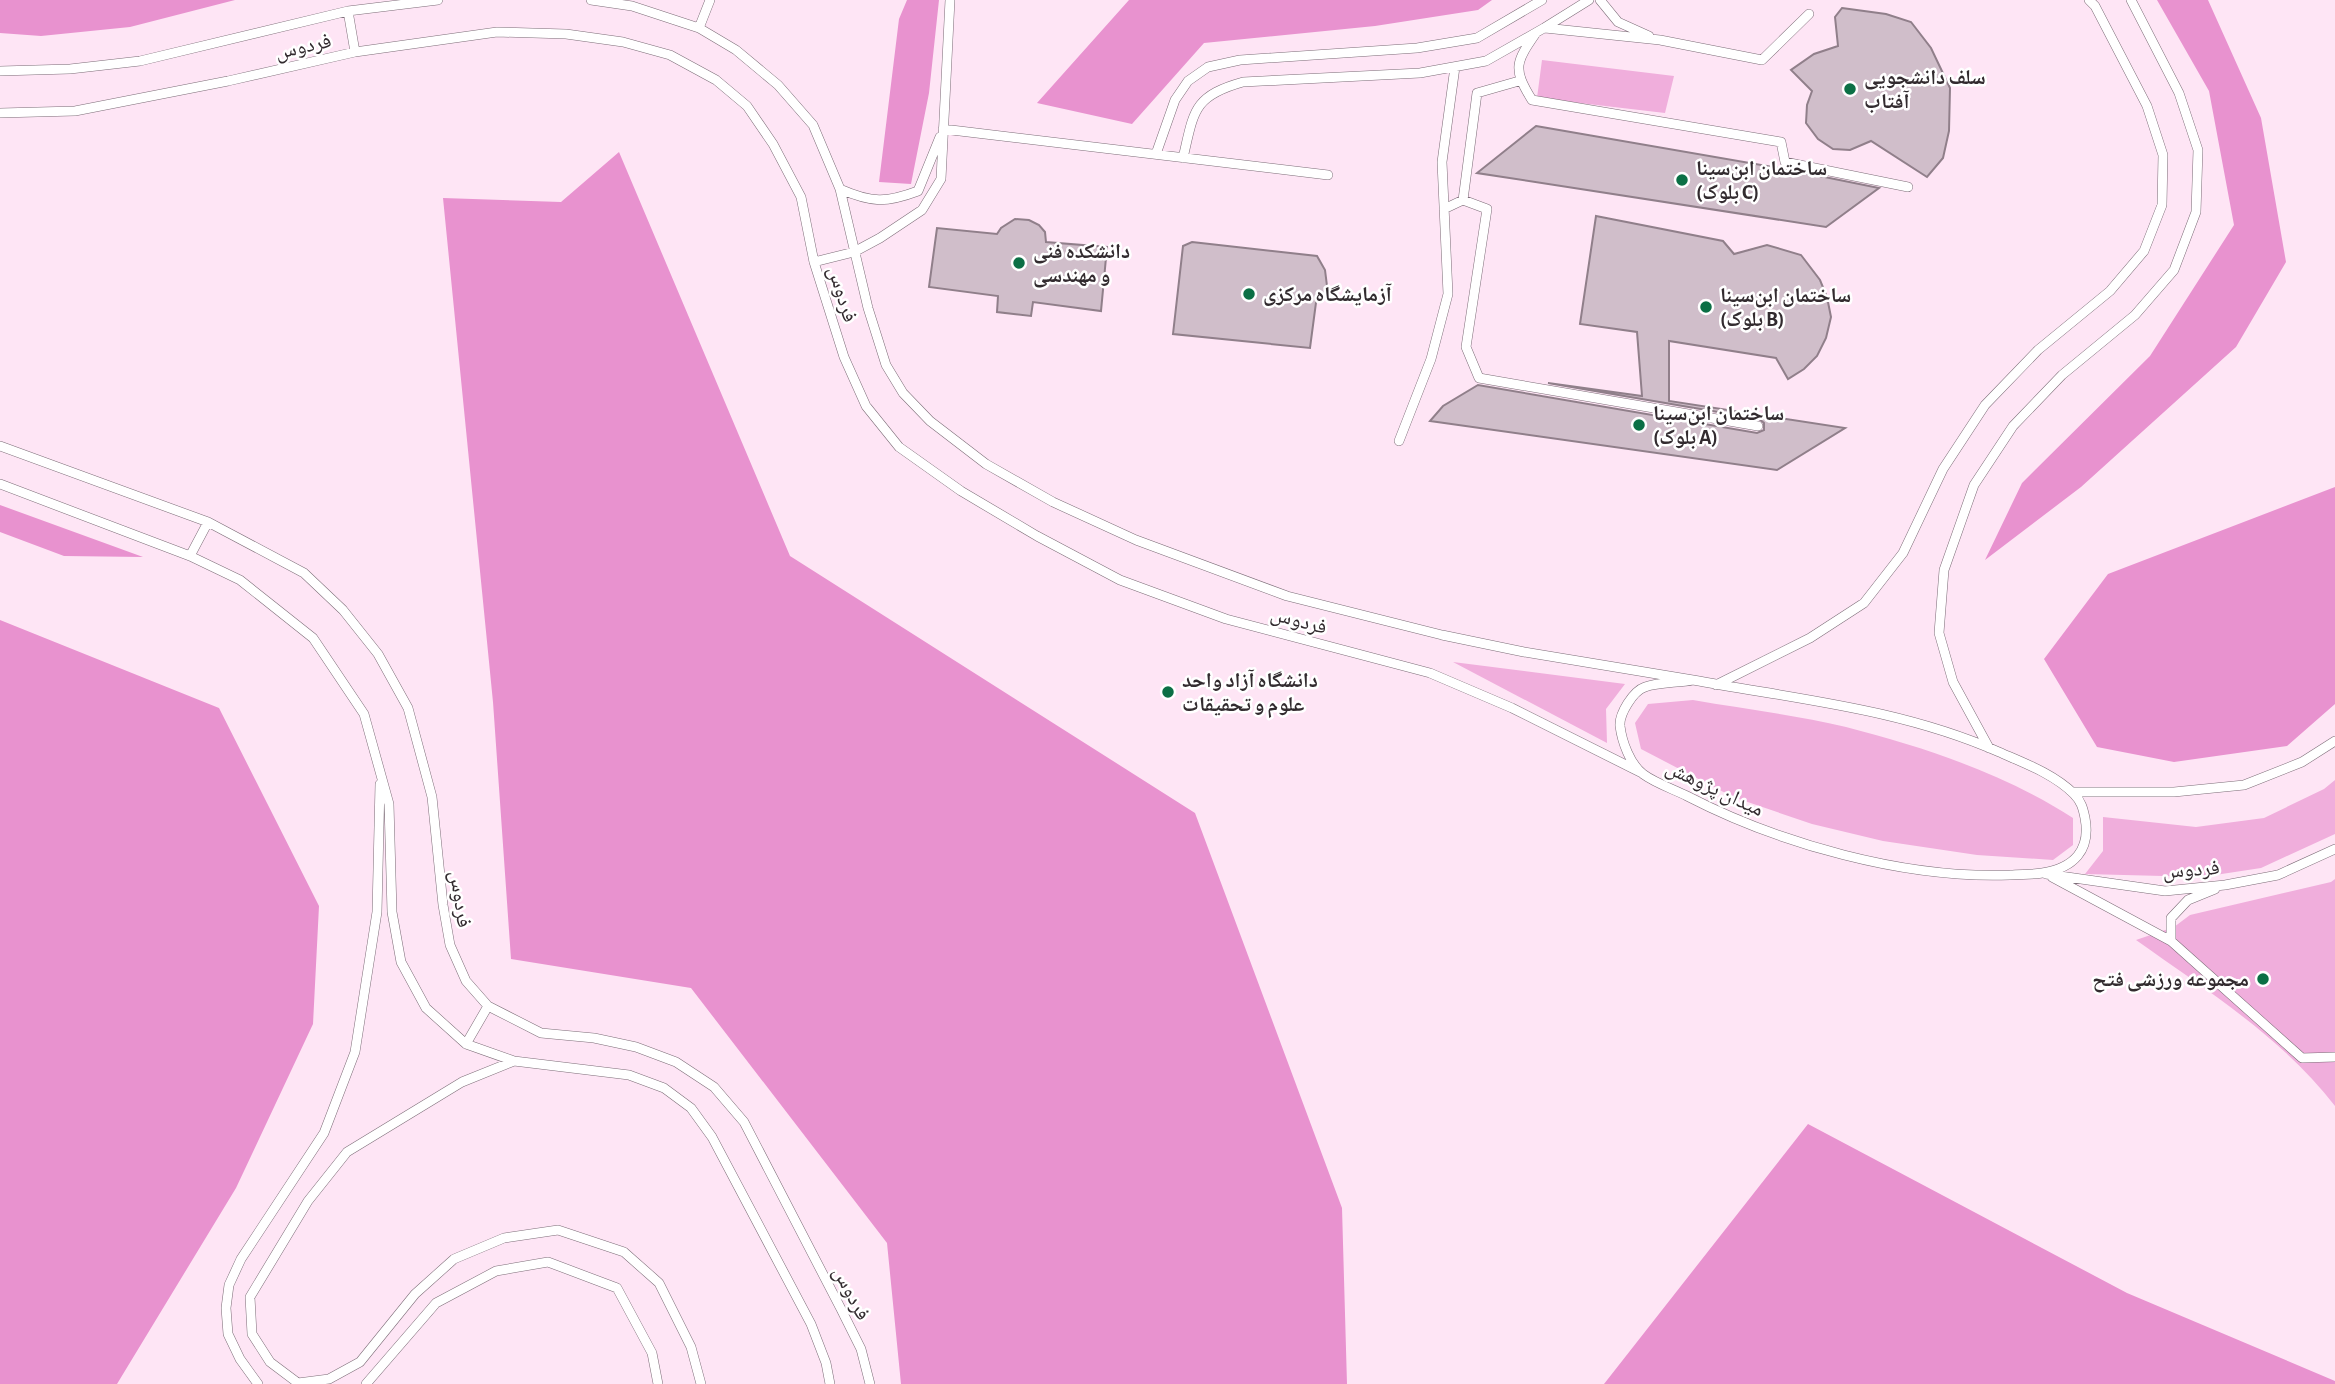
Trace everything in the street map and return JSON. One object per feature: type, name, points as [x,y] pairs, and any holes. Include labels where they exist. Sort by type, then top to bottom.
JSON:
[{"type":"lane","name":"فردوس","points":[[0,71],[70,69],[140,61],[348,11],[438,0]]},
{"type":"lane","name":"فردوس","points":[[591,0],[632,6],[699,28],[736,50],[778,85],[813,125],[840,189],[868,308],[886,365],[903,393],[930,421],[986,464],[1053,502],[1136,540],[1287,596],[1524,652],[1693,680]]},
{"type":"lane","points":[[699,28],[710,0]]},
{"type":"lane","points":[[814,262],[854,252],[880,238],[922,210],[941,179],[950,0]]},
{"type":"lane","points":[[1156,154],[1175,100],[1188,81],[1208,67],[1240,60],[1417,48],[1477,38],[1542,0]]},
{"type":"lane","points":[[1183,158],[1194,113],[1218,89],[1243,82],[1420,73],[1486,61],[1589,0]]},
{"type":"lane","points":[[1600,0],[1618,22],[1660,40]]},
{"type":"lane","points":[[1716,684],[1810,638],[1864,603],[1903,554],[1943,469],[1986,405],[2038,350],[2110,290],[2144,251],[2162,205],[2163,155],[2147,106],[2095,6],[2089,0]]},
{"type":"lane","points":[[1989,748],[1953,682],[1939,633],[1944,570],[1974,485],[2013,426],[2062,375],[2135,315],[2174,270],[2196,212],[2197,150],[2179,93],[2131,0]]},
{"type":"lane","points":[[348,11],[355,52]]},
{"type":"lane","points":[[1540,31],[1660,40],[1762,60],[1809,14]]},
{"type":"lane","points":[[1540,31],[1519,58],[1520,81],[1532,100],[1781,142],[1784,162],[1908,187]]},
{"type":"lane","name":"فردوس","points":[[0,113],[88,108],[215,84],[355,52],[496,32],[566,34],[623,42],[670,55],[716,80],[747,106],[773,144],[801,197],[814,262],[844,357],[866,406],[899,447],[972,497],[1037,536],[1120,580],[1226,619],[1430,673],[1512,708],[1642,773]]},
{"type":"lane","points":[[1399,441],[1431,359],[1447,294],[1442,162],[1455,67]]},
{"type":"lane","points":[[1463,200],[1477,93],[1520,81]]},
{"type":"lane","points":[[943,129],[1328,175]]},
{"type":"lane","points":[[840,189],[865,200],[897,199],[918,191],[943,129]]},
{"type":"lane","points":[[1444,208],[1463,200],[1487,209],[1465,347],[1479,378],[1758,426]]},
{"type":"lane","name":"فردوس","points":[[0,446],[208,522],[304,573],[343,610],[378,654],[408,708],[432,797],[443,905],[450,945],[466,981],[488,1006],[541,1033],[594,1038],[636,1047],[676,1062],[714,1087],[744,1122],[861,1349],[870,1384]]},
{"type":"lane","points":[[0,484],[190,556],[240,580],[313,638],[364,714],[389,804],[392,912],[401,962],[426,1008],[466,1044],[514,1061],[629,1075],[664,1088],[691,1108],[712,1137],[811,1324],[826,1363],[830,1384]]},
{"type":"lane","points":[[190,556],[208,522]]},
{"type":"lane","name":"میدان پژوهش","points":[[1693,680],[1716,684],[1881,713],[1947,732],[2039,769],[2073,792],[2081,803],[2087,829],[2084,850],[2071,864],[2044,873],[1988,876],[1922,872],[1789,840],[1703,805],[1642,773],[1627,752],[1621,735],[1619,721],[1628,704],[1643,688],[1693,680]]},
{"type":"lane","points":[[2073,792],[2174,792],[2244,785],[2302,762],[2335,741]]},
{"type":"lane","points":[[258,1384],[240,1359],[228,1335],[226,1308],[229,1285],[241,1259],[324,1133],[355,1052],[377,912],[380,772]]},
{"type":"lane","name":"فردوس","points":[[2044,873],[2165,891],[2225,885],[2278,875],[2335,849]]},
{"type":"lane","points":[[2044,873],[2171,941],[2302,1058],[2335,1057]]},
{"type":"lane","points":[[2171,941],[2171,918],[2188,900],[2225,885]]},
{"type":"lane","points":[[466,1044],[488,1006]]},
{"type":"lane","points":[[514,1061],[463,1082],[347,1152],[308,1200],[250,1297],[252,1334],[270,1362],[298,1384],[329,1379],[359,1362],[415,1294],[454,1259],[504,1238],[558,1230],[624,1252],[659,1283],[691,1347],[701,1384]]},
{"type":"lane","points":[[366,1384],[436,1303],[496,1271],[548,1262],[617,1288],[652,1353],[658,1384]]},
{"type":"shaded area","name":"دانشگاه آزاد واحد علوم و تحقیقات","points":[[0,0],[2335,0],[2335,1384],[0,1384]]},
{"type":"shaded area","points":[[0,0],[235,0],[130,27],[41,36],[0,33]]},
{"type":"shaded area","points":[[907,0],[939,0],[929,93],[911,184],[879,182],[899,19]]},
{"type":"shaded area","points":[[1129,0],[1492,0],[1478,10],[1375,26],[1204,43],[1132,124],[1037,103]]},
{"type":"shaded area","points":[[2157,0],[2208,0],[2261,118],[2286,262],[2236,347],[2081,487],[1985,560],[2022,483],[2150,356],[2234,225],[2209,91]]},
{"type":"shaded area","points":[[1542,60],[1674,76],[1665,113],[1537,98]]},
{"type":"shaded area","points":[[619,152],[790,556],[1195,813],[1342,1208],[1347,1384],[901,1384],[887,1243],[691,988],[511,959],[493,702],[443,198],[561,202]]},
{"type":"shaded area","points":[[2335,487],[2335,704],[2287,746],[2174,762],[2097,747],[2044,659],[2108,574]]},
{"type":"shaded area","points":[[0,505],[143,557],[64,556],[0,532]]},
{"type":"shaded area","points":[[0,620],[219,708],[319,906],[313,1024],[236,1188],[117,1384],[0,1384]]},
{"type":"shaded area","points":[[1453,662],[1625,684],[1606,709],[1607,743]]},
{"type":"shaded area","points":[[1693,700],[1846,727],[1905,743],[1992,775],[2073,818],[2073,845],[2053,860],[1977,855],[1883,841],[1812,824],[1733,797],[1641,749],[1635,723],[1648,704]]},
{"type":"shaded area","points":[[2335,780],[2335,834],[2261,868],[2202,877],[2085,874],[2103,851],[2103,817],[2196,827],[2264,818],[2324,789]]},
{"type":"shaded area","name":"مجموعه ورزشی فتح","points":[[2335,879],[2335,1106],[2314,1081],[2267,1036],[2216,996],[2136,940],[2174,927],[2190,915]]},
{"type":"shaded area","points":[[1808,1124],[2127,1293],[2335,1381],[2335,1384],[1604,1384]]},
{"type":"building","points":[[1842,8],[1886,14],[1911,22],[1931,48],[1950,88],[1949,131],[1943,158],[1927,177],[1871,141],[1850,150],[1833,149],[1818,139],[1806,123],[1807,105],[1812,91],[1791,70],[1814,54],[1838,46],[1835,17]]},
{"type":"building","name":"ساختمان ابن‌سینا (بلوک C)","points":[[1536,126],[1879,188],[1826,227],[1477,173]]},
{"type":"building","name":"ساختمان ابن‌سینا (بلوک B)","points":[[1596,216],[1723,241],[1734,254],[1767,245],[1801,255],[1820,280],[1831,317],[1826,338],[1817,356],[1804,369],[1788,379],[1776,358],[1669,341],[1669,401],[1845,428],[1777,470],[1430,421],[1443,406],[1478,385],[1757,433],[1764,430],[1764,423],[1759,419],[1548,383],[1642,396],[1637,332],[1580,324]]},
{"type":"building","name":"دانشکده فنی و مهندسی","points":[[1015,219],[1029,220],[1039,225],[1045,232],[1046,242],[1107,247],[1101,311],[1033,302],[1031,316],[997,312],[998,296],[929,287],[937,228],[997,234]]},
{"type":"building","name":"آزمایشگاه مرکزی","points":[[1192,242],[1317,256],[1325,270],[1327,286],[1325,294],[1317,295],[1310,348],[1173,334],[1183,246]]},
{"type":"place","name":"سلف دانشجویی آفتاب","points":[[1850,89]]},
{"type":"place","name":"ساختمان ابن‌سینا (بلوک C)","points":[[1682,180]]},
{"type":"place","name":"دانشکده فنی و مهندسی","points":[[1019,263]]},
{"type":"place","name":"آزمایشگاه مرکزی","points":[[1249,294]]},
{"type":"place","name":"ساختمان ابن‌سینا (بلوک B)","points":[[1706,307]]},
{"type":"place","name":"ساختمان ابن‌سینا (بلوک A)","points":[[1639,425]]},
{"type":"place","name":"دانشگاه آزاد واحد علوم و تحقیقات","points":[[1168,692]]},
{"type":"place","name":"مجموعه ورزشی فتح","points":[[2263,979]]}]
